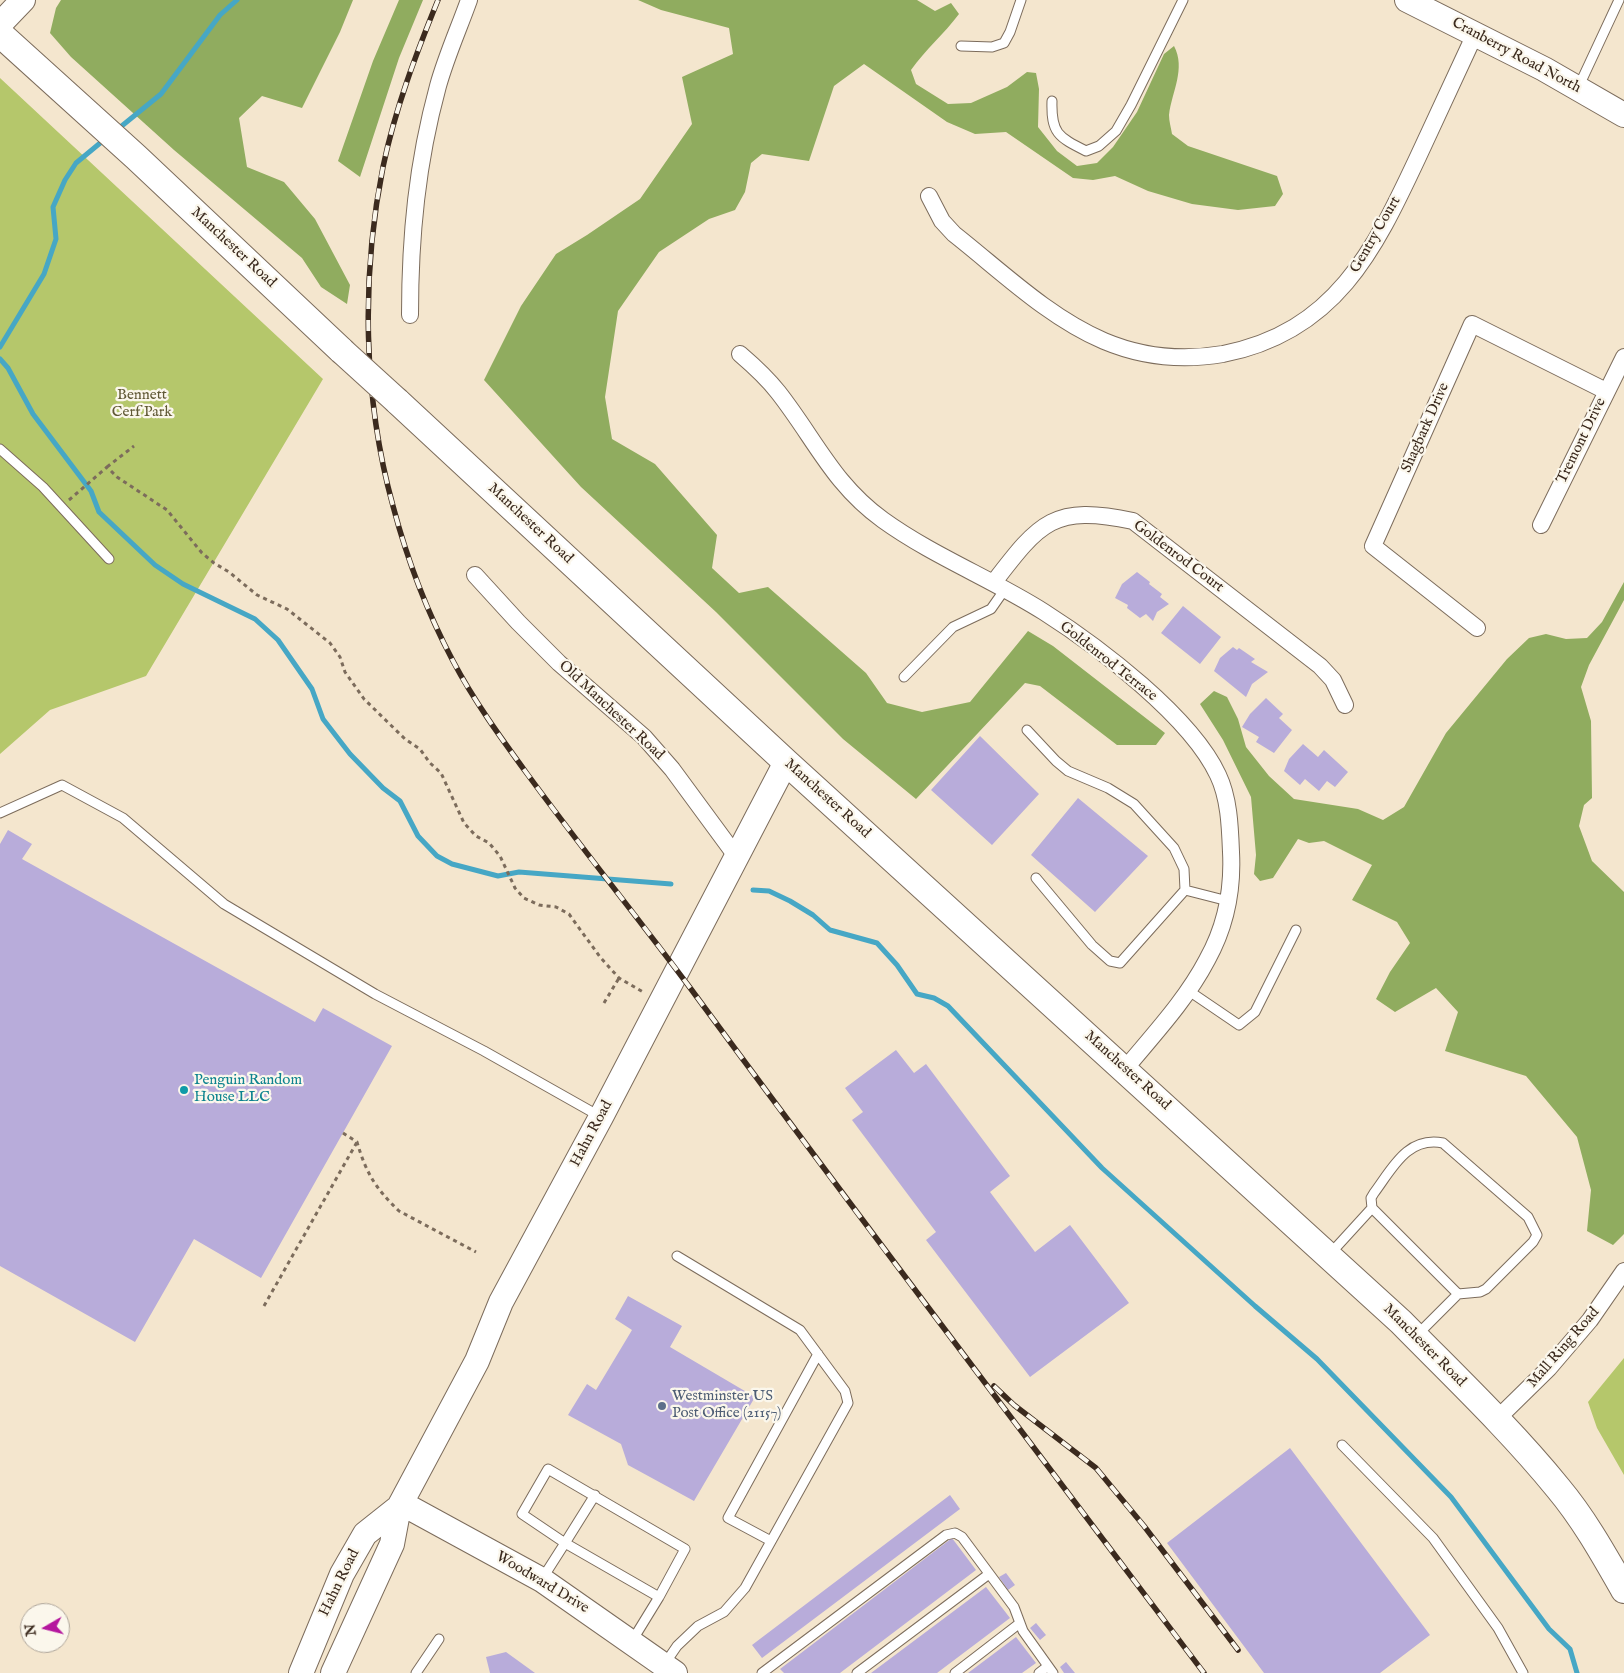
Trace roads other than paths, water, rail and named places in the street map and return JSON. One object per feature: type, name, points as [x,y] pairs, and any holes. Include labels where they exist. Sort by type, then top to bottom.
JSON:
[{"type":"main road","points":[[0,24],[23,0]]},
{"type":"main road","name":"Cranberry Road North","points":[[1407,0],[1578,88],[1624,115]]},
{"type":"main road","name":"Manchester Road","points":[[0,34],[786,762],[1125,1069],[1415,1337],[1497,1419],[1559,1488],[1601,1549],[1624,1590]]},
{"type":"main road","name":"Hahn Road","points":[[333,1673],[392,1544],[400,1505],[477,1361],[501,1302],[601,1117],[786,762]]},
{"type":"main road","name":"Hahn Road","points":[[300,1673],[342,1574],[365,1534],[400,1505]]},
{"type":"main road","name":"Woodward Drive","points":[[400,1505],[542,1580],[670,1669]]},
{"type":"street","points":[[410,316],[412,235],[416,189],[422,154],[438,84],[470,0]]},
{"type":"street","name":"Gentry Court","points":[[929,196],[942,221],[954,234],[1050,310],[1103,340],[1132,351],[1182,358],[1209,356],[1239,350],[1273,339],[1300,325],[1326,304],[1350,279],[1372,248],[1403,189],[1475,34]]},
{"type":"street","name":"Shagbark Drive","points":[[1478,628],[1372,546],[1472,324],[1606,391]]},
{"type":"street","name":"Goldenrod Terrace","points":[[740,354],[778,391],[819,454],[842,483],[864,506],[911,539],[999,585],[1046,614],[1152,695],[1188,731],[1210,759],[1220,777],[1227,804],[1232,858],[1225,920],[1208,959],[1189,991],[1125,1069]]},
{"type":"street","name":"Tremont Drive","points":[[1540,525],[1624,357]]},
{"type":"street","name":"Goldenrod Court","points":[[999,585],[1022,545],[1050,522],[1074,515],[1092,514],[1133,521],[1320,666],[1333,680],[1345,705]]},
{"type":"street","name":"Old Manchester Road","points":[[474,575],[559,663],[644,738],[672,769],[736,856]]},
{"type":"street","name":"Mall Ring Road","points":[[1497,1419],[1550,1368],[1590,1320],[1624,1271]]},
{"type":"lane","points":[[961,46],[992,47],[1004,43],[1010,32],[1020,0]]},
{"type":"lane","points":[[1052,101],[1051,123],[1062,139],[1086,151],[1099,146],[1116,131],[1131,105],[1183,0]]},
{"type":"lane","points":[[1578,88],[1619,0]]},
{"type":"lane","points":[[0,449],[43,487],[109,559]]},
{"type":"lane","points":[[904,677],[953,627],[991,609],[999,585]]},
{"type":"lane","points":[[1026,730],[1068,771],[1108,788],[1134,804],[1174,848],[1184,870],[1185,890],[1120,963],[1110,960],[1092,945],[1036,878]]},
{"type":"lane","points":[[0,813],[62,785],[123,818],[224,904],[374,994],[444,1030],[601,1117]]},
{"type":"lane","points":[[1185,890],[1228,901]]},
{"type":"lane","points":[[1189,991],[1239,1024],[1255,1012],[1296,930]]},
{"type":"lane","points":[[1328,1256],[1372,1208],[1374,1194],[1404,1153],[1418,1143],[1434,1141],[1443,1143],[1528,1217],[1537,1235],[1533,1242],[1486,1289],[1480,1292],[1458,1294],[1415,1337]]},
{"type":"lane","points":[[1372,1208],[1458,1294]]},
{"type":"lane","points":[[670,1669],[677,1646],[698,1626],[724,1612],[745,1588],[848,1403],[845,1391],[800,1330],[677,1256]]},
{"type":"lane","points":[[771,1540],[728,1518],[818,1354]]},
{"type":"lane","points":[[1342,1445],[1433,1538],[1498,1628],[1523,1673]]},
{"type":"lane","points":[[632,1641],[660,1597],[685,1549],[548,1469],[522,1514],[565,1543],[660,1597]]},
{"type":"lane","points":[[542,1580],[595,1495]]},
{"type":"lane","points":[[762,1673],[948,1533],[959,1534],[1014,1607],[1026,1636],[1051,1669],[1038,1673]]},
{"type":"lane","points":[[857,1673],[989,1574]]},
{"type":"lane","points":[[955,1673],[1020,1623]]},
{"type":"lane","points":[[416,1673],[440,1639]]},
{"type":"waterway","points":[[118,129],[161,94],[220,15],[237,0]]},
{"type":"waterway","points":[[0,347],[44,274],[56,239],[53,207],[65,180],[76,163],[105,139]]},
{"type":"waterway","points":[[0,359],[8,368],[33,414],[91,491],[99,512],[155,565],[183,584],[255,619],[278,640],[312,689],[323,719],[350,754],[383,788],[400,801],[418,836],[437,856],[452,864],[498,876],[519,872],[671,884]]},
{"type":"waterway","points":[[753,890],[769,891],[790,901],[813,915],[830,930],[877,943],[897,965],[917,994],[934,998],[948,1006],[1102,1168],[1255,1306],[1317,1359],[1451,1497],[1549,1629],[1570,1649],[1577,1673]]},
{"type":"railway","points":[[438,0],[407,82],[383,167],[371,251],[368,337],[376,423],[383,465],[405,546],[418,585],[435,624],[470,690],[528,775],[688,985],[880,1244],[1204,1673]]},
{"type":"railway","points":[[994,1386],[1014,1405],[1096,1468],[1144,1526],[1238,1650]]},
{"type":"place","name":"Penguin Random House LLC","points":[[184,1090]]},
{"type":"place","name":"Westminster US Post Office (21157)","points":[[662,1406]]},
{"type":"park label","name":"Bennett Cerf Park","points":[[142,404]]}]
